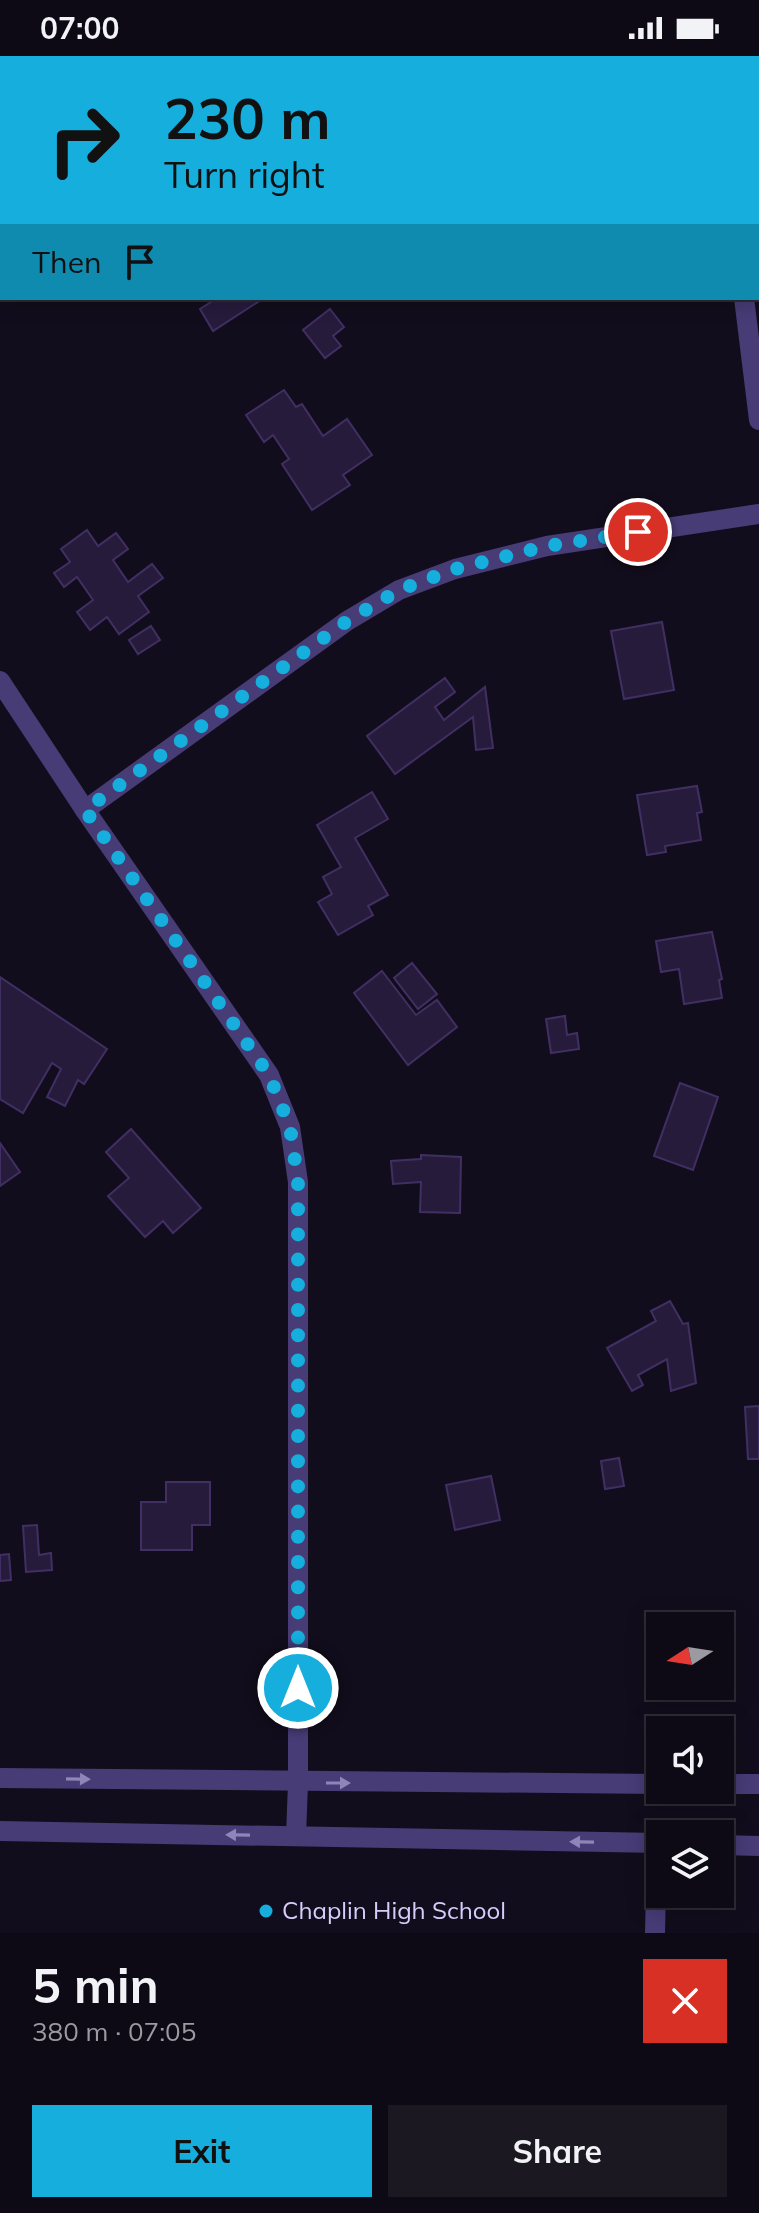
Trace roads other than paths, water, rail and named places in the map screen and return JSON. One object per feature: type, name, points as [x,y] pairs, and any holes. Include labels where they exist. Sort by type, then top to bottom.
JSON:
[{"type":"street","points":[[744,300],[759,420]]},
{"type":"street","points":[[85,810],[347,621],[399,590],[455,569],[547,546],[759,514]]},
{"type":"street","points":[[0,681],[85,810],[269,1075],[290,1127],[298,1182],[296,1836]]},
{"type":"street","points":[[0,1778],[646,1784]]},
{"type":"street","points":[[734,1784],[759,1784]]},
{"type":"street","points":[[0,1831],[646,1843]]},
{"type":"street","points":[[734,1845],[759,1846]]},
{"type":"street","points":[[655,1933],[656,1908]]},
{"type":"place","name":"Chaplin High School","points":[[266,1911]]}]
